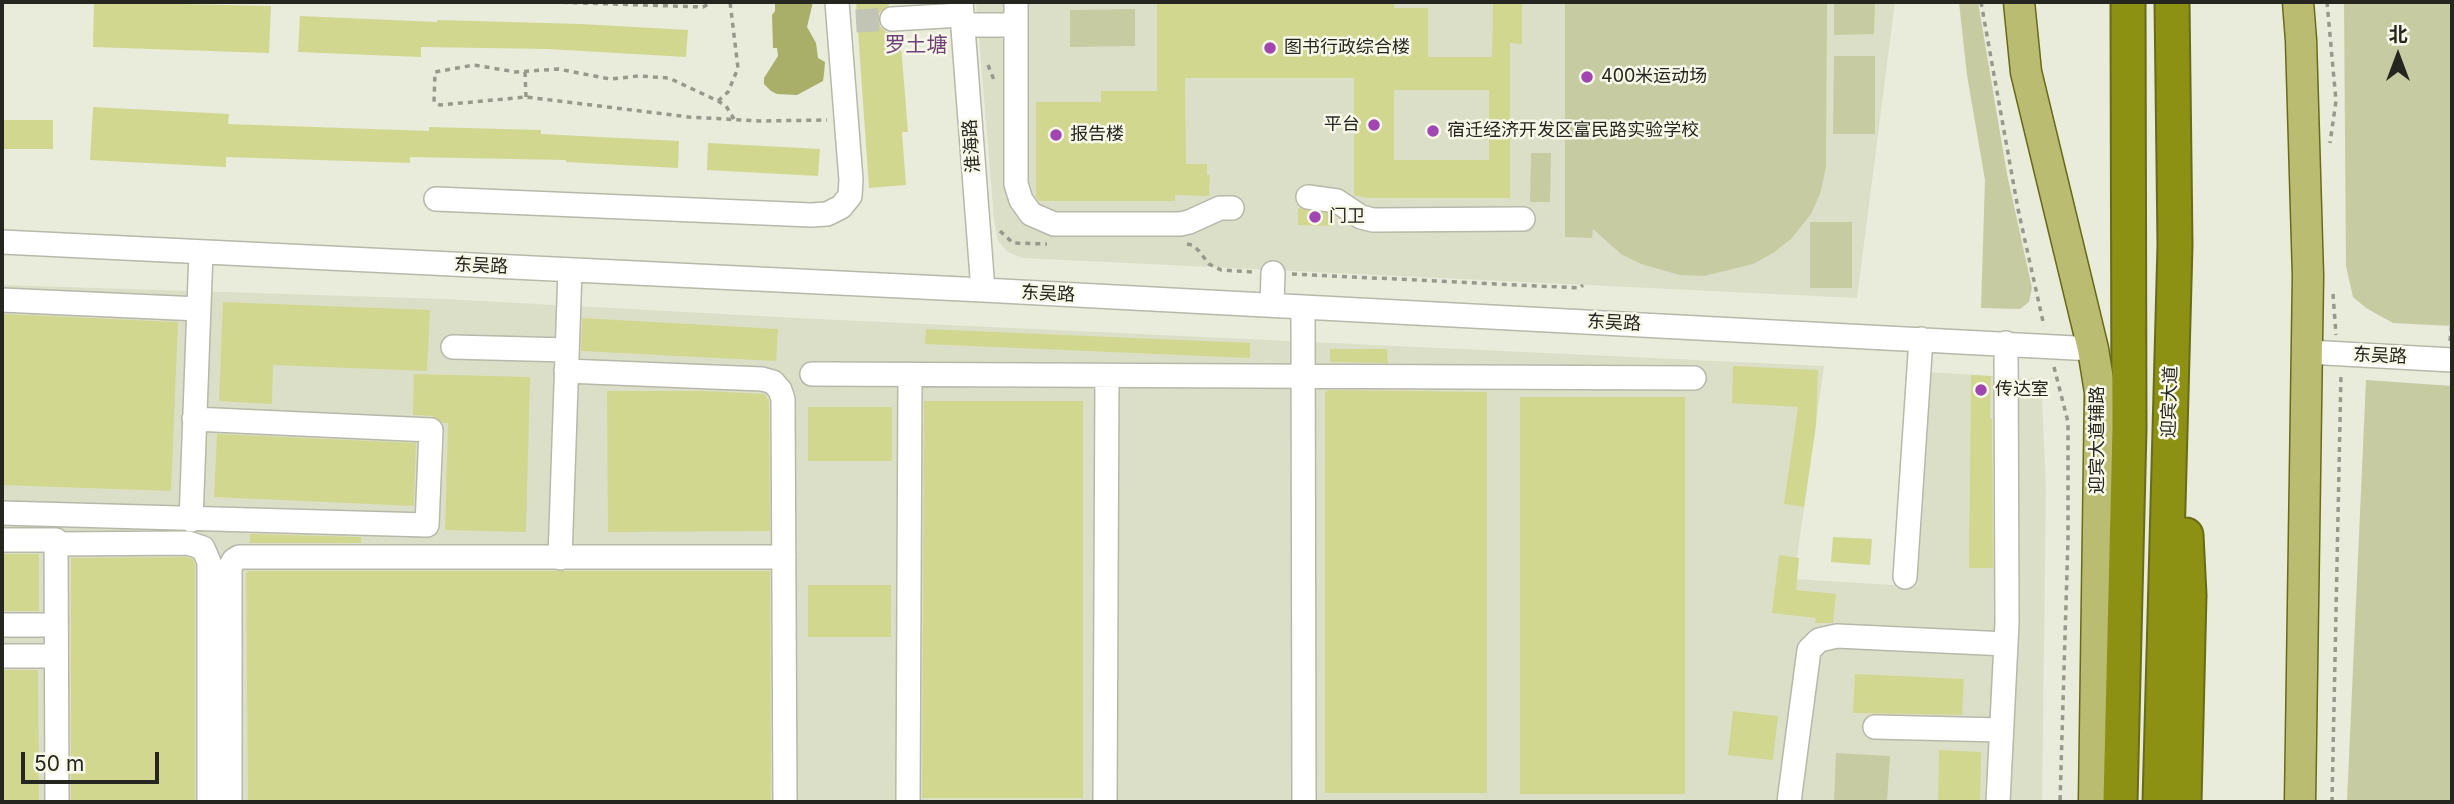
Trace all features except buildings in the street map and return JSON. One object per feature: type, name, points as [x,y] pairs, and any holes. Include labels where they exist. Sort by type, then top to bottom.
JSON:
[{"type":"highway","points":[[2117,2],[2129,153]]},
{"type":"highway","points":[[2120,802],[2129,428],[2128,2]]},
{"type":"highway","name":"迎宾大道","points":[[2160,802],[2175,244],[2172,2]]},
{"type":"highway","points":[[2175,244],[2189,595],[2184,802]]},
{"type":"main road","name":"迎宾大道辅路","points":[[2019,2],[2026,72],[2093,349],[2100,392],[2094,802]]},
{"type":"main road","points":[[2298,2],[2323,346],[2300,802]]},
{"type":"street","points":[[1016,2],[1016,184],[1021,200],[1031,214],[1054,224],[1180,224],[1213,210],[1232,208]]},
{"type":"street","points":[[892,19],[962,14],[1016,25]]},
{"type":"street","name":"淮海路","points":[[962,14],[983,290]]},
{"type":"street","points":[[436,199],[827,214],[841,207],[850,195],[844,15]]},
{"type":"street","points":[[1308,197],[1337,201],[1362,217],[1373,220],[1523,219]]},
{"type":"street","name":"东吴路","points":[[2,242],[983,290],[2093,349]]},
{"type":"street","points":[[191,520],[201,252]]},
{"type":"street","points":[[560,558],[570,270]]},
{"type":"street","points":[[1272,305],[1273,273]]},
{"type":"street","points":[[2,300],[199,309]]},
{"type":"street","points":[[1303,307],[1304,802]]},
{"type":"street","points":[[1905,577],[1922,339]]},
{"type":"street","points":[[1998,802],[2006,644],[2006,344]]},
{"type":"street","points":[[453,346],[762,379],[773,382],[780,390],[783,399],[785,802]]},
{"type":"street","name":"东吴路","points":[[2323,346],[2451,351]]},
{"type":"street","points":[[812,374],[1694,378]]},
{"type":"street","points":[[908,802],[910,375]]},
{"type":"street","points":[[1105,802],[1107,376]]},
{"type":"street","points":[[2,513],[427,525],[431,430],[194,419]]},
{"type":"street","points":[[2,540],[56,540],[57,802]]},
{"type":"street","points":[[56,544],[188,543],[203,548],[209,562],[209,802]]},
{"type":"street","points":[[230,802],[230,567],[234,559],[784,557]]},
{"type":"street","points":[[2,625],[56,625]]},
{"type":"street","points":[[1789,802],[1810,650],[1819,640],[1837,636],[2006,644]]},
{"type":"street","points":[[2,656],[56,656]]},
{"type":"street","points":[[1875,727],[2001,730]]},
{"type":"path","points":[[553,2],[702,7],[712,2]]},
{"type":"path","points":[[718,101],[728,92],[738,68],[730,2]]},
{"type":"path","points":[[1981,2],[2018,209],[2068,422],[2068,538],[2060,802]]},
{"type":"path","points":[[2327,2],[2336,101],[2329,149]]},
{"type":"path","points":[[734,119],[726,106],[669,78],[639,76],[610,79],[558,69],[525,72],[474,65],[435,72],[434,102],[440,105],[526,97],[689,117],[734,119],[812,118],[846,122]]},
{"type":"path","points":[[525,72],[526,97]]},
{"type":"path","points":[[2332,802],[2323,346],[2333,286]]},
{"type":"path","points":[[2451,351],[2452,322]]},
{"type":"shaded area","points":[[775,2],[813,2],[807,27],[816,43],[818,58],[825,62],[823,81],[797,95],[777,94],[764,84],[764,78],[778,56],[777,48],[773,48],[772,15]]},
{"type":"shaded area","name":"宿迁经济开发区富民路实验学校","points":[[976,2],[1895,2],[1857,298],[1023,258],[1008,252],[998,241]]},
{"type":"shaded area","points":[[1565,2],[1827,2],[1826,167],[1820,194],[1811,214],[1791,239],[1753,264],[1704,276],[1680,275],[1641,264],[1621,254],[1593,229],[1592,238],[1565,237]]},
{"type":"shaded area","points":[[1834,2],[1875,2],[1874,34],[1834,35]]},
{"type":"shaded area","points":[[1959,2],[1978,2],[2007,174],[2032,288],[2029,302],[2020,309],[1981,308],[1985,180],[1967,75]]},
{"type":"shaded area","points":[[2344,2],[2452,2],[2452,326],[2393,323],[2366,308],[2353,297],[2346,266]]},
{"type":"shaded area","points":[[1135,9],[1135,46],[1070,47],[1070,10]]},
{"type":"shaded area","points":[[1834,56],[1875,56],[1875,134],[1833,134]]},
{"type":"shaded area","points":[[1531,153],[1551,153],[1550,202],[1530,202]]},
{"type":"shaded area","points":[[1810,222],[1852,222],[1852,288],[1810,288]]},
{"type":"shaded area","points":[[2,285],[444,299],[1824,366],[1794,579],[1909,586],[1927,372],[2041,379],[2046,487],[2042,802],[2,802]]},
{"type":"shaded area","points":[[2366,380],[2452,386],[2452,802],[2347,802]]},
{"type":"shaded area","points":[[1836,753],[1890,756],[1887,802],[1834,802]]},
{"type":"tunnel","points":[[856,21],[892,19]]},
{"type":"place","name":"图书行政综合楼","points":[[1270,48]]},
{"type":"place","name":"400米运动场","points":[[1587,77]]},
{"type":"place","name":"平台","points":[[1374,125]]},
{"type":"place","name":"宿迁经济开发区富民路实验学校","points":[[1433,131]]},
{"type":"place","name":"报告楼","points":[[1056,135]]},
{"type":"place","name":"门卫","points":[[1315,217]]},
{"type":"place","name":"传达室","points":[[1981,390]]},
{"type":"district","name":"罗土塘","points":[[916,46]]}]
